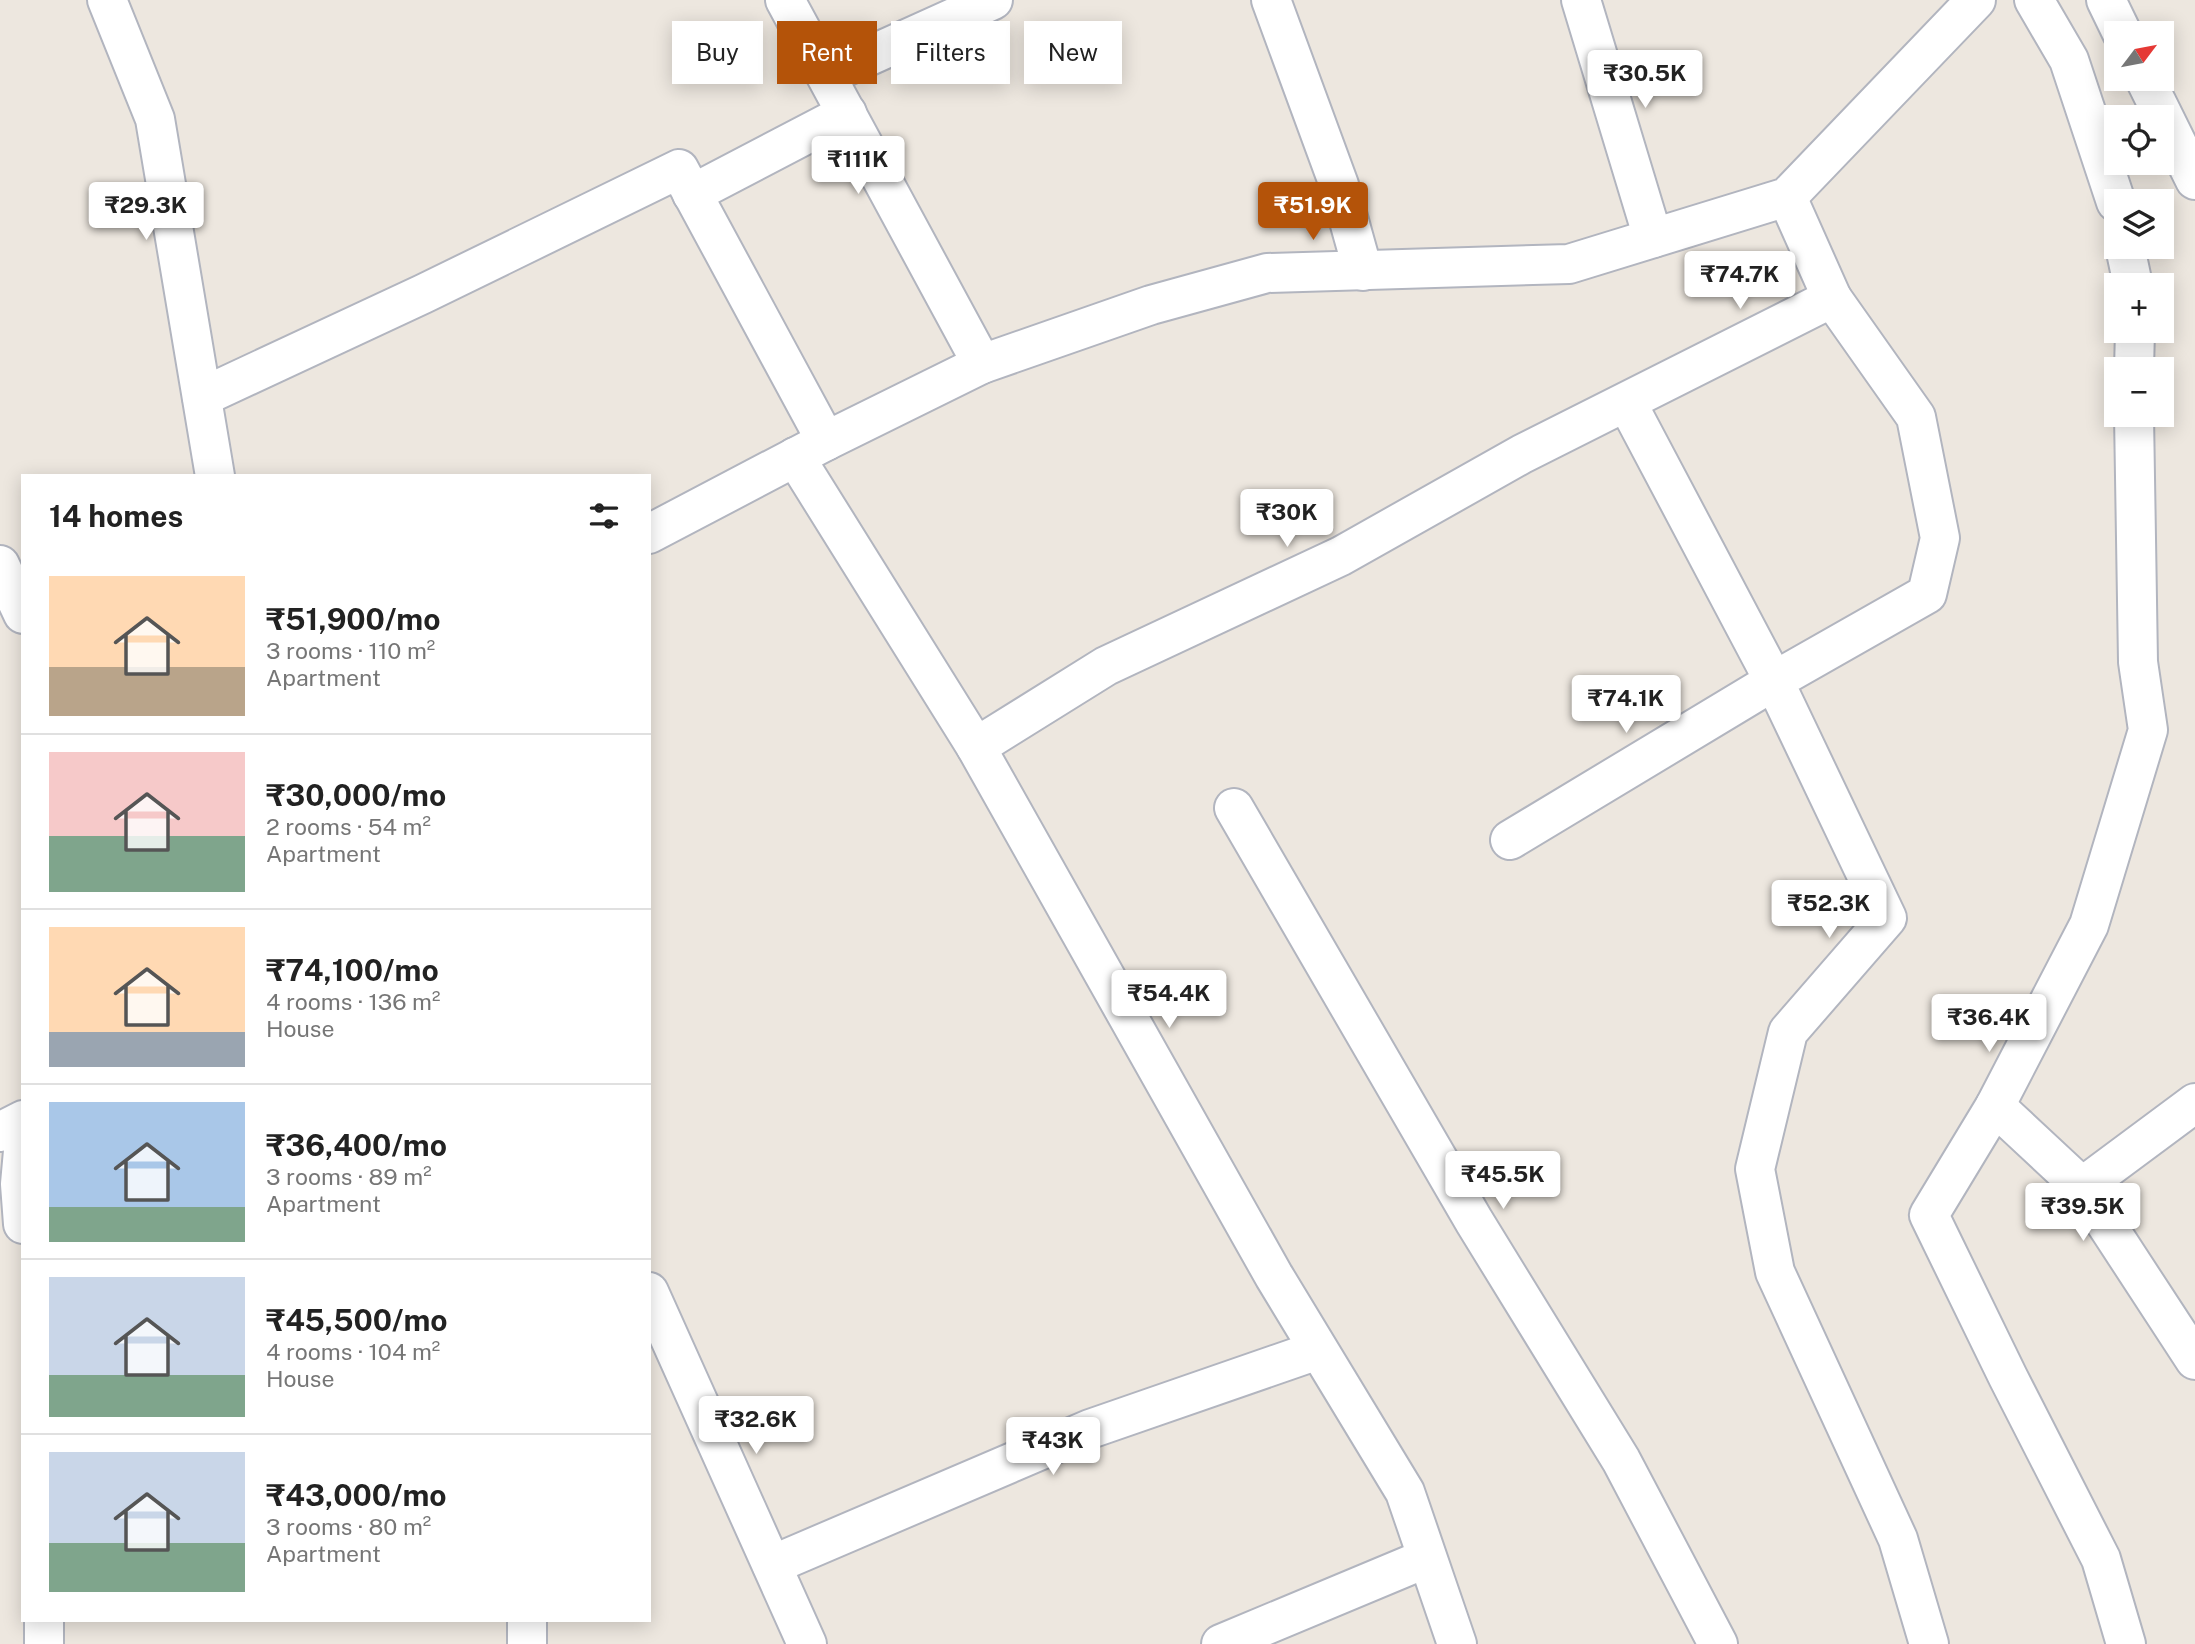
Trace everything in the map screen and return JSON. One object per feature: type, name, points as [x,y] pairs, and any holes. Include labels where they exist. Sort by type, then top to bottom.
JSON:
[{"type":"street","points":[[107,0],[155,119],[215,474]]},
{"type":"street","points":[[785,0],[797,21]]},
{"type":"street","points":[[877,52],[993,0]]},
{"type":"street","points":[[1271,0],[1339,185],[1363,271]]},
{"type":"street","points":[[1581,0],[1653,238]]},
{"type":"street","points":[[651,533],[982,364],[1151,304],[1268,273],[1570,264],[1787,197],[1976,0]]},
{"type":"street","points":[[2034,0],[2069,60],[2112,189]]},
{"type":"street","points":[[2106,0],[2116,21]]},
{"type":"street","points":[[832,84],[982,364]]},
{"type":"street","points":[[2151,91],[2195,180]]},
{"type":"street","points":[[692,194],[847,113]]},
{"type":"street","points":[[202,397],[423,294],[678,169],[811,449],[1274,1276],[1405,1492],[1457,1644]]},
{"type":"street","points":[[1510,840],[1774,681],[1927,594],[1940,538],[1916,417],[1832,298],[1787,197]]},
{"type":"street","points":[[976,747],[1106,666],[1341,556],[1522,454],[1832,298]]},
{"type":"street","points":[[1627,403],[1774,681],[1887,918],[1788,1032],[1755,1169],[1775,1272],[1898,1539],[1929,1644]]},
{"type":"street","points":[[2126,1644],[2101,1559],[1929,1215],[1995,1106],[2089,925],[2148,730],[2138,662],[2134,427]]},
{"type":"street","points":[[0,565],[21,610]]},
{"type":"street","points":[[1234,807],[1474,1221],[1621,1460],[1718,1644]]},
{"type":"street","points":[[2082,1187],[2195,1102]]},
{"type":"street","points":[[1995,1106],[2082,1187],[2195,1360]]},
{"type":"street","points":[[0,1132],[21,1121]]},
{"type":"street","points":[[21,1173],[21,1197]]},
{"type":"street","points":[[651,1296],[807,1644]]},
{"type":"street","points":[[772,1564],[1090,1429],[1318,1350]]},
{"type":"street","points":[[1221,1644],[1427,1558]]},
{"type":"street","points":[[44,1622],[44,1644]]},
{"type":"street","points":[[527,1622],[527,1644]]}]
